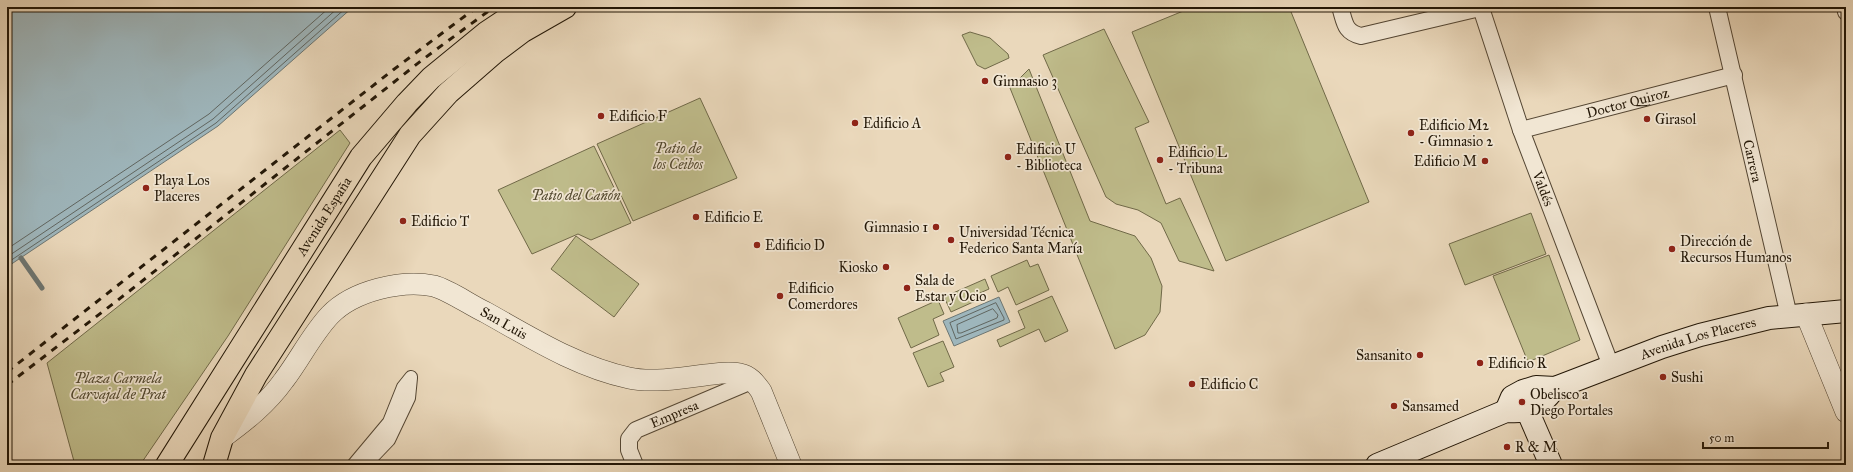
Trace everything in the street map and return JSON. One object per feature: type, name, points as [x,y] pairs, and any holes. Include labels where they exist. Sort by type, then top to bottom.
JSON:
[{"type":"main road","name":"Avenida España","points":[[167,465],[361,157],[406,103],[432,78],[486,33],[525,7]]},
{"type":"main road","name":"Avenida España","points":[[214,465],[222,438],[256,375],[410,135],[448,93],[495,52],[523,31],[565,7]]},
{"type":"main road","name":"Avenida Los Placeres","points":[[1506,411],[1512,397],[1521,392],[1536,387],[1555,388],[1611,366],[1700,335],[1769,318],[1846,311]]},
{"type":"main road","name":"Avenida Los Placeres","points":[[1528,412],[1544,402],[1555,388]]},
{"type":"main road","points":[[1377,465],[1506,411],[1528,412],[1551,465]]},
{"type":"street","points":[[1340,7],[1347,30],[1352,34],[1361,36],[1482,8]]},
{"type":"street","name":"Carrera","points":[[1717,7],[1797,315]]},
{"type":"street","points":[[1846,7],[1846,12]]},
{"type":"street","name":"Valdés","points":[[1482,8],[1521,130],[1611,366]]},
{"type":"street","name":"Doctor Quiroz","points":[[1521,130],[1734,75]]},
{"type":"street","name":"San Luis","points":[[222,438],[257,411],[284,381],[310,341],[330,314],[349,301],[375,290],[415,283],[436,287],[538,342],[598,370],[631,379],[673,379],[726,373],[740,374],[754,380]]},
{"type":"street","points":[[1797,315],[1846,412]]},
{"type":"street","points":[[353,465],[389,422],[403,387],[411,377],[409,398],[389,440],[365,465]]},
{"type":"street","points":[[754,380],[761,391],[791,465]]},
{"type":"street","name":"Empresa","points":[[630,464],[629,439],[636,430],[754,380]]},
{"type":"green space","points":[[1193,7],[1289,7],[1369,202],[1226,261],[1132,32]]},
{"type":"green space","points":[[1104,29],[1149,122],[1135,128],[1166,204],[1180,198],[1214,271],[1179,261],[1161,223],[1138,210],[1116,204],[1106,197],[1043,55]]},
{"type":"green space","points":[[970,32],[990,38],[1008,54],[1009,58],[985,69],[977,65],[962,35]]},
{"type":"green space","points":[[1029,69],[1090,221],[1135,236],[1151,258],[1162,286],[1160,312],[1145,335],[1115,349],[1010,88]]},
{"type":"green space","name":"Patio de los Ceibos","points":[[700,98],[737,178],[633,221],[597,144]]},
{"type":"green space","name":"Plaza Carmela Carvajal de Prat","points":[[340,130],[350,143],[228,336],[140,465],[75,465],[47,363]]},
{"type":"green space","name":"Patio del Cañón","points":[[594,146],[631,223],[591,240],[578,234],[532,254],[498,190]]},
{"type":"green space","points":[[1531,213],[1546,254],[1465,285],[1449,244]]},
{"type":"green space","points":[[576,236],[639,284],[614,317],[551,269]]},
{"type":"green space","points":[[1549,255],[1580,340],[1528,362],[1493,276]]},
{"type":"green space","points":[[1027,260],[1030,267],[1038,264],[1049,290],[1016,305],[1008,287],[998,292],[991,276]]},
{"type":"green space","points":[[985,279],[989,289],[980,293],[982,298],[951,312],[944,297]]},
{"type":"green space","points":[[1052,296],[1068,331],[1045,342],[1039,329],[1000,347],[997,340],[1025,328],[1018,311]]},
{"type":"green space","points":[[938,300],[944,314],[933,319],[939,335],[911,348],[898,318]]},
{"type":"green space","points":[[943,341],[954,367],[940,373],[944,381],[928,387],[913,353]]},
{"type":"water","points":[[7,7],[353,7],[218,126],[7,267]]},
{"type":"water","points":[[999,297],[1010,322],[954,346],[943,321]]},
{"type":"waterway","points":[[21,258],[42,288]]},
{"type":"railway","points":[[7,372],[393,70],[477,7]]},
{"type":"railway","points":[[7,385],[127,293],[422,60],[494,7]]},
{"type":"place","name":"Gimnasio 3","points":[[985,81]]},
{"type":"place","name":"Edificio F","points":[[601,116]]},
{"type":"place","name":"Girasol","points":[[1647,119]]},
{"type":"place","name":"Edificio A","points":[[855,123]]},
{"type":"place","name":"Edificio M2 - Gimnasio 2","points":[[1411,133]]},
{"type":"place","name":"Edificio U - Biblioteca","points":[[1008,157]]},
{"type":"place","name":"Edificio L - Tribuna","points":[[1160,160]]},
{"type":"place","name":"Edificio M","points":[[1485,161]]},
{"type":"place","name":"Playa Los Placeres","points":[[146,188]]},
{"type":"place","name":"Edificio E","points":[[696,217]]},
{"type":"place","name":"Edificio T","points":[[403,221]]},
{"type":"place","name":"Gimnasio 1","points":[[936,227]]},
{"type":"place","name":"Universidad Técnica Federico Santa María","points":[[951,240]]},
{"type":"place","name":"Edificio D","points":[[757,245]]},
{"type":"place","name":"Dirección de Recursos Humanos","points":[[1672,249]]},
{"type":"place","name":"Kiosko","points":[[886,267]]},
{"type":"place","name":"Sala de Estar y Ocio","points":[[907,288]]},
{"type":"place","name":"Edificio Comerdores","points":[[780,296]]},
{"type":"place","name":"Sansanito","points":[[1420,355]]},
{"type":"place","name":"Edificio R","points":[[1480,363]]},
{"type":"place","name":"Sushi","points":[[1663,377]]},
{"type":"place","name":"Edificio C","points":[[1192,384]]},
{"type":"place","name":"Obelisco a Diego Portales","points":[[1522,402]]},
{"type":"place","name":"Sansamed","points":[[1394,406]]},
{"type":"place","name":"R & M","points":[[1507,447]]}]
